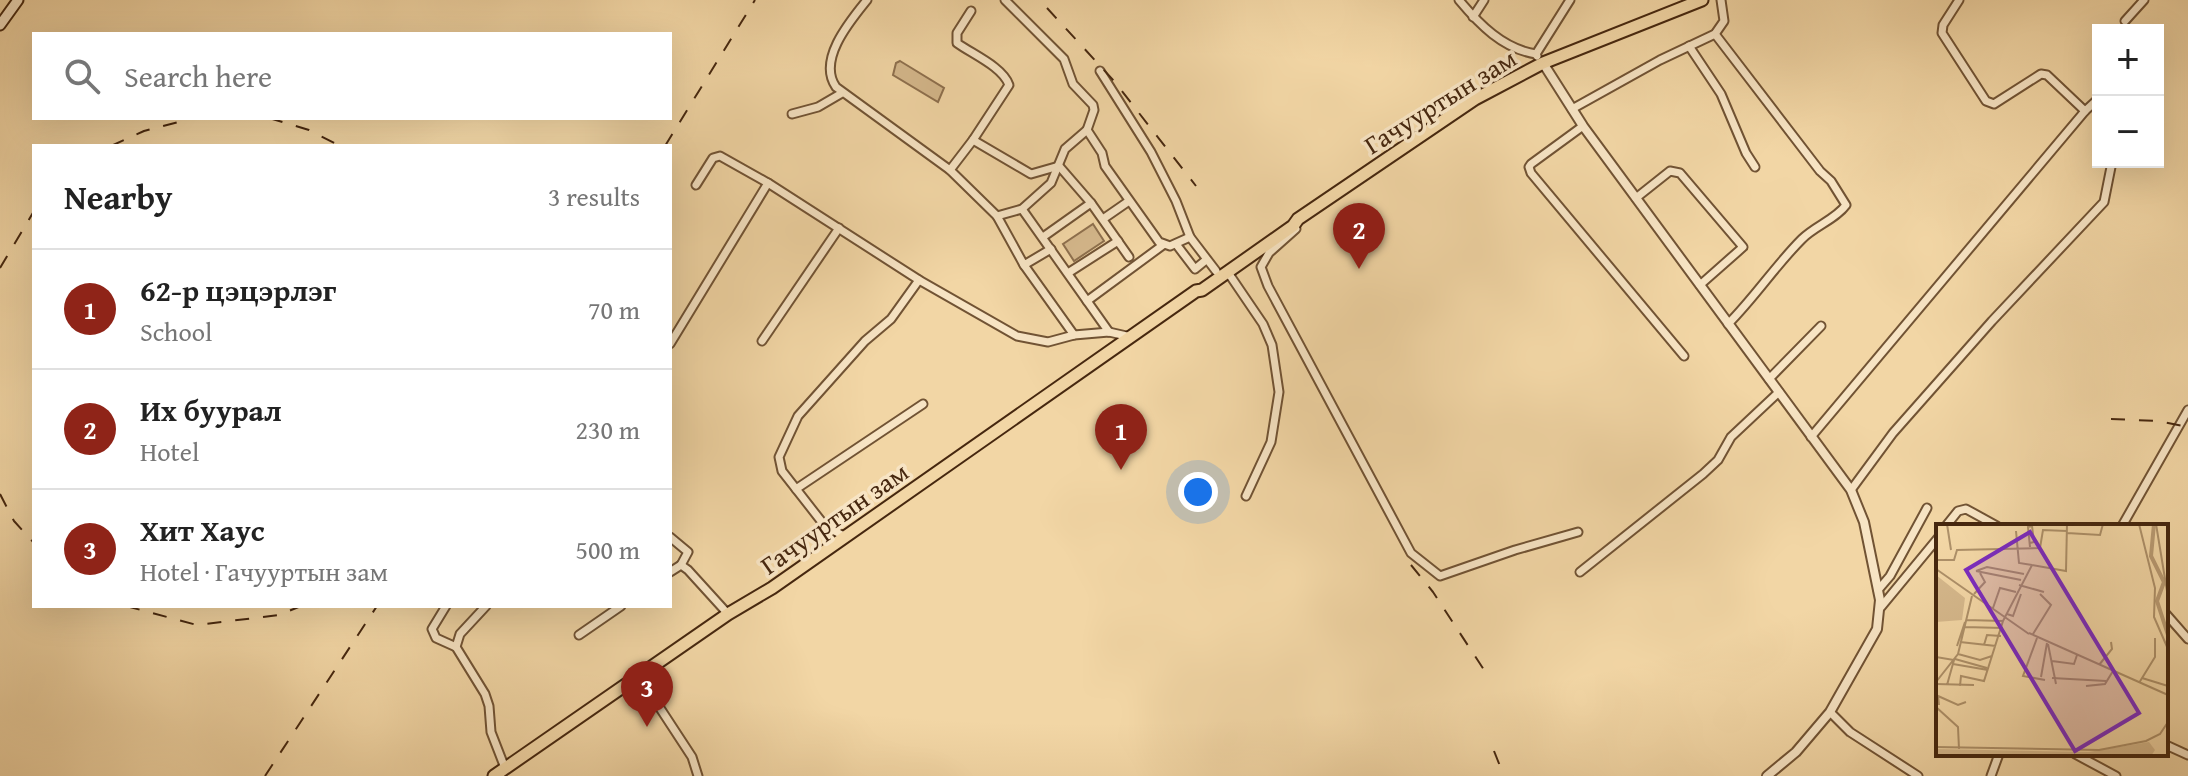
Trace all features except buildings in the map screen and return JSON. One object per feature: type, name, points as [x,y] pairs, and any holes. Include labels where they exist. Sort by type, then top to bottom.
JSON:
[{"type":"highway","name":"Гачууртын зам","points":[[494,776],[728,614],[772,588],[1196,291],[1202,290],[1222,271],[1293,226],[1475,99],[1539,58],[1702,0]]},
{"type":"main road","points":[[0,25],[18,0]]},
{"type":"street","points":[[867,0],[847,26],[831,63],[831,80],[842,93],[950,170],[997,216],[1024,265],[1074,335]]},
{"type":"street","points":[[997,216],[1022,209],[1051,183],[1065,149],[1087,130],[1094,110],[1073,84],[1064,59],[1005,0]]},
{"type":"street","points":[[1459,0],[1494,36],[1539,58],[1583,126],[1851,490],[1864,522],[1881,607],[1877,629],[1830,712],[1796,752],[1767,776]]},
{"type":"street","points":[[1473,17],[1484,0]]},
{"type":"street","points":[[1539,58],[1570,0]]},
{"type":"street","points":[[1572,109],[1715,34],[1724,21],[1721,0]]},
{"type":"street","points":[[1959,0],[1943,25],[1942,33],[1986,101],[1994,104],[2041,74],[2047,75],[2085,111]]},
{"type":"street","points":[[2125,21],[2144,0]]},
{"type":"street","points":[[950,170],[1009,85],[1008,79],[957,43],[957,33],[971,11]]},
{"type":"street","points":[[1715,34],[1733,61],[1831,181],[1846,205],[1805,236],[1771,272],[1754,298],[1728,324]]},
{"type":"street","points":[[1689,46],[1721,94],[1755,167]]},
{"type":"street","points":[[1100,71],[1151,152],[1190,237],[1206,260],[1222,271],[1263,324],[1272,345],[1279,392],[1271,442],[1246,496]]},
{"type":"street","points":[[792,114],[818,107],[842,93]]},
{"type":"street","points":[[1811,437],[2092,105]]},
{"type":"street","points":[[1583,126],[1531,164],[1531,173],[1684,356]]},
{"type":"street","points":[[1087,130],[1102,153],[1105,166],[1163,245]]},
{"type":"street","points":[[973,140],[1031,174],[1059,166]]},
{"type":"street","points":[[696,185],[717,155],[768,183],[919,280],[1017,336],[1048,342],[1074,335],[1109,332],[1131,337]]},
{"type":"street","points":[[1059,166],[1091,203],[1129,257]]},
{"type":"street","points":[[1851,490],[1893,433],[1982,331],[2104,202],[2111,168]]},
{"type":"street","points":[[1636,198],[1675,170],[1743,247],[1700,285]]},
{"type":"street","points":[[672,341],[768,183]]},
{"type":"street","points":[[1103,219],[1129,201]]},
{"type":"street","points":[[1043,237],[1091,203]]},
{"type":"street","points":[[1022,209],[1109,332]]},
{"type":"street","points":[[1299,221],[1269,253],[1261,267],[1268,286],[1411,553],[1440,576],[1578,532]]},
{"type":"street","points":[[762,341],[839,228]]},
{"type":"street","points":[[1087,301],[1163,245],[1176,244],[1190,237]]},
{"type":"street","points":[[1068,273],[1118,241]]},
{"type":"street","points":[[1176,244],[1195,269],[1206,260]]},
{"type":"street","points":[[1024,265],[1051,249]]},
{"type":"street","points":[[844,536],[825,526],[782,471],[779,457],[798,416],[865,341],[891,319],[919,280]]},
{"type":"street","points":[[1769,379],[1821,326]]},
{"type":"street","points":[[1580,572],[1703,474],[1718,460],[1731,437],[1779,392]]},
{"type":"street","points":[[796,489],[923,404]]},
{"type":"street","points":[[2123,524],[2188,410]]},
{"type":"street","points":[[1878,590],[1890,576],[1927,508]]},
{"type":"street","points":[[1948,524],[1958,511],[1966,509],[1993,524]]},
{"type":"street","points":[[672,539],[688,552],[681,565],[672,571]]},
{"type":"street","points":[[1881,607],[1936,540]]},
{"type":"street","points":[[681,565],[728,614]]},
{"type":"street","points":[[445,608],[432,629],[436,638],[456,647],[485,694],[491,732],[505,768]]},
{"type":"street","points":[[456,647],[460,634],[484,608]]},
{"type":"street","points":[[579,635],[618,608]]},
{"type":"street","points":[[2168,616],[2185,636]]},
{"type":"street","points":[[2185,636],[2188,623]]},
{"type":"street","points":[[639,676],[692,757],[698,776]]},
{"type":"street","points":[[1830,712],[1850,732],[1918,776]]},
{"type":"street","points":[[2168,746],[2188,755]]},
{"type":"street","points":[[1991,776],[1998,756]]},
{"type":"street","points":[[2079,756],[2116,776]]},
{"type":"shaded area","points":[[900,61],[944,88],[938,102],[893,75],[896,63]]},
{"type":"shaded area","points":[[1093,224],[1104,241],[1074,261],[1063,244]]},
{"type":"railway","points":[[666,144],[755,0]]},
{"type":"railway","points":[[1047,8],[1114,81],[1196,186]]},
{"type":"railway","points":[[115,144],[144,131],[186,120]]},
{"type":"railway","points":[[276,120],[309,130],[336,144]]},
{"type":"railway","points":[[0,268],[32,214]]},
{"type":"railway","points":[[2111,419],[2158,421],[2188,427]]},
{"type":"railway","points":[[0,494],[14,521],[32,541]]},
{"type":"railway","points":[[1411,565],[1433,592],[1488,676]]},
{"type":"railway","points":[[133,608],[197,625],[279,615],[296,608]]},
{"type":"railway","points":[[265,776],[376,608]]},
{"type":"railway","points":[[1494,751],[1504,776]]},
{"type":"place","name":"Их буурал","points":[[1359,269]]},
{"type":"place","name":"62-р цэцэрлэг","points":[[1121,470]]},
{"type":"place","name":"Хит Хаус","points":[[647,727]]}]
